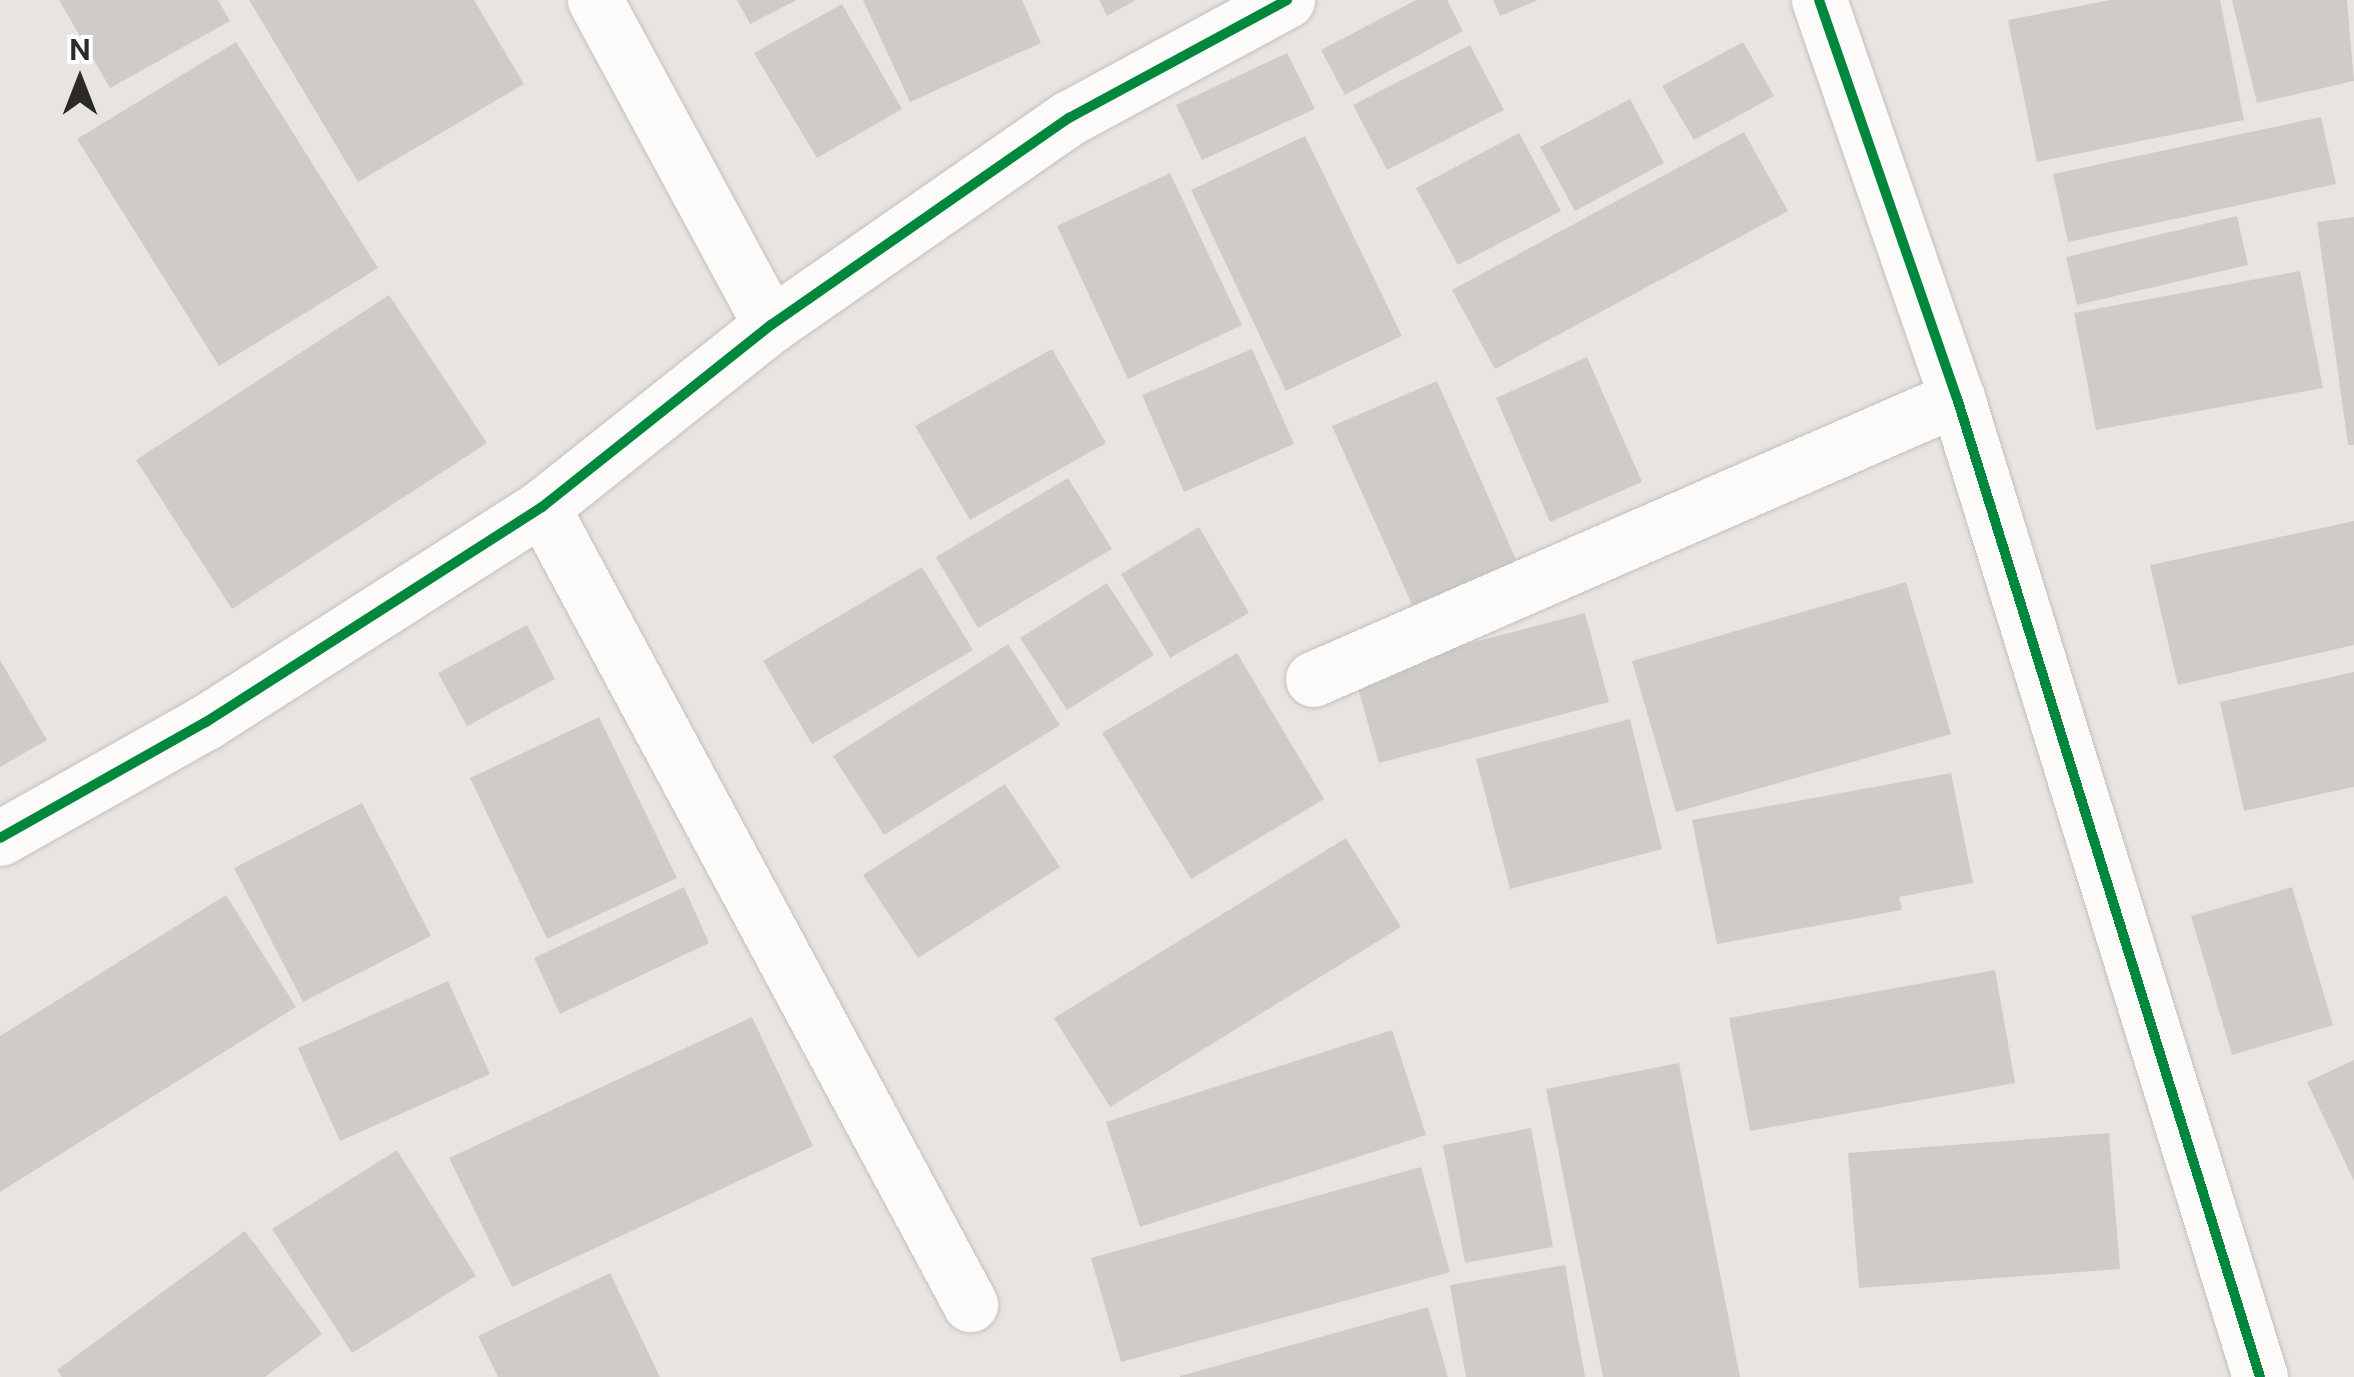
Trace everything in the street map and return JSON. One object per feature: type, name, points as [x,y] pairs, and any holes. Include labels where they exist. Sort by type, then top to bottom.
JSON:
[{"type":"street","points":[[595,0],[771,326]]},
{"type":"street","points":[[0,838],[206,722],[542,507],[771,326],[1069,118],[1287,0]]},
{"type":"street","points":[[1819,0],[1957,398],[2260,1377]]},
{"type":"street","points":[[1313,678],[1957,398]]},
{"type":"street","points":[[542,507],[970,1304]]},
{"type":"building","points":[[59,0],[218,0],[230,21],[110,88]]},
{"type":"building","points":[[249,0],[474,0],[524,84],[358,182]]},
{"type":"building","points":[[737,0],[797,0],[750,24]]},
{"type":"building","points":[[863,0],[1022,0],[1041,43],[910,102]]},
{"type":"building","points":[[1099,0],[1136,0],[1107,16]]},
{"type":"building","points":[[1416,0],[1447,0],[1463,31],[1345,95],[1321,50]]},
{"type":"building","points":[[1493,0],[1538,0],[1500,16]]},
{"type":"building","points":[[2110,0],[2220,0],[2244,120],[2037,162],[2008,20]]},
{"type":"building","points":[[2232,0],[2347,0],[2354,81],[2257,103]]},
{"type":"building","points":[[842,4],[902,109],[817,158],[754,53]]},
{"type":"building","points":[[236,42],[378,268],[219,366],[77,139]]},
{"type":"building","points":[[1743,42],[1774,96],[1694,140],[1662,86]]},
{"type":"building","points":[[1470,45],[1504,110],[1387,170],[1353,105]]},
{"type":"building","points":[[1287,53],[1315,109],[1202,160],[1176,105]]},
{"type":"building","points":[[1630,99],[1664,163],[1575,211],[1540,147]]},
{"type":"building","points":[[2321,117],[2336,184],[2068,242],[2053,174]]},
{"type":"building","points":[[1744,132],[1788,211],[1495,369],[1452,290]]},
{"type":"building","points":[[1519,133],[1561,211],[1458,265],[1416,188]]},
{"type":"building","points":[[1305,136],[1402,336],[1286,391],[1191,190]]},
{"type":"building","points":[[1170,173],[1242,325],[1128,379],[1057,226]]},
{"type":"building","points":[[2237,216],[2248,265],[2077,305],[2066,257]]},
{"type":"building","points":[[2354,217],[2354,445],[2348,445],[2317,222]]},
{"type":"building","points":[[2300,271],[2323,388],[2096,430],[2074,313]]},
{"type":"building","points":[[389,295],[487,443],[232,609],[136,460]]},
{"type":"building","points":[[1052,349],[1106,443],[970,520],[915,426]]},
{"type":"building","points":[[1252,349],[1294,444],[1184,492],[1142,395]]},
{"type":"building","points":[[1587,357],[1642,482],[1550,522],[1496,398]]},
{"type":"building","points":[[1437,381],[1518,564],[1414,609],[1332,426]]},
{"type":"building","points":[[1068,478],[1112,549],[978,628],[936,557]]},
{"type":"building","points":[[2354,521],[2354,645],[2178,685],[2150,565]]},
{"type":"building","points":[[1199,527],[1249,613],[1170,658],[1121,574]]},
{"type":"building","points":[[922,567],[973,650],[812,744],[763,661]]},
{"type":"building","points":[[1906,582],[1951,734],[1676,812],[1632,661]]},
{"type":"building","points":[[1107,583],[1154,655],[1067,710],[1020,638]]},
{"type":"building","points":[[1585,613],[1609,702],[1379,763],[1354,674]]},
{"type":"building","points":[[527,625],[555,679],[467,726],[438,673]]},
{"type":"building","points":[[1008,644],[1060,725],[884,835],[833,756]]},
{"type":"building","points":[[1237,653],[1324,799],[1191,879],[1102,733]]},
{"type":"building","points":[[0,660],[47,740],[0,767]]},
{"type":"building","points":[[2354,672],[2354,787],[2244,811],[2220,702]]},
{"type":"building","points":[[599,717],[677,878],[547,939],[470,778]]},
{"type":"building","points":[[1630,719],[1662,849],[1510,889],[1476,759]]},
{"type":"building","points":[[1951,773],[1973,883],[1899,897],[1902,910],[1717,944],[1692,820]]},
{"type":"building","points":[[1005,784],[1060,867],[918,958],[863,875]]},
{"type":"building","points":[[362,803],[431,936],[303,1002],[234,868]]},
{"type":"building","points":[[1346,838],[1401,927],[1110,1107],[1054,1018]]},
{"type":"building","points":[[684,887],[709,943],[560,1014],[534,958]]},
{"type":"building","points":[[2292,887],[2333,1025],[2232,1055],[2191,916]]},
{"type":"building","points":[[226,895],[296,1007],[0,1192],[0,1036]]},
{"type":"building","points":[[1995,970],[2015,1083],[1750,1131],[1729,1018]]},
{"type":"building","points":[[448,981],[490,1074],[340,1141],[298,1048]]},
{"type":"building","points":[[752,1017],[813,1146],[512,1287],[449,1158]]},
{"type":"building","points":[[1392,1030],[1426,1135],[1140,1227],[1106,1122]]},
{"type":"building","points":[[2354,1060],[2354,1181],[2307,1082]]},
{"type":"building","points":[[1679,1063],[1740,1377],[1603,1377],[1546,1089]]},
{"type":"building","points":[[1531,1128],[1553,1247],[1465,1263],[1443,1145]]},
{"type":"building","points":[[2109,1133],[2120,1269],[1859,1288],[1848,1153]]},
{"type":"building","points":[[397,1150],[476,1276],[352,1353],[272,1229]]},
{"type":"building","points":[[1421,1167],[1450,1272],[1121,1362],[1091,1258]]},
{"type":"building","points":[[245,1231],[322,1334],[265,1377],[62,1377],[57,1370]]},
{"type":"building","points":[[1565,1265],[1585,1377],[1466,1377],[1450,1285]]},
{"type":"building","points":[[610,1273],[660,1377],[498,1377],[478,1336]]},
{"type":"building","points":[[1428,1307],[1448,1377],[1180,1377],[1180,1376]]},
{"type":"cycle path","points":[[0,838],[206,722],[542,507],[771,325],[1069,118],[1287,0]]},
{"type":"cycle path","points":[[1819,0],[1957,398],[2260,1377]]}]
